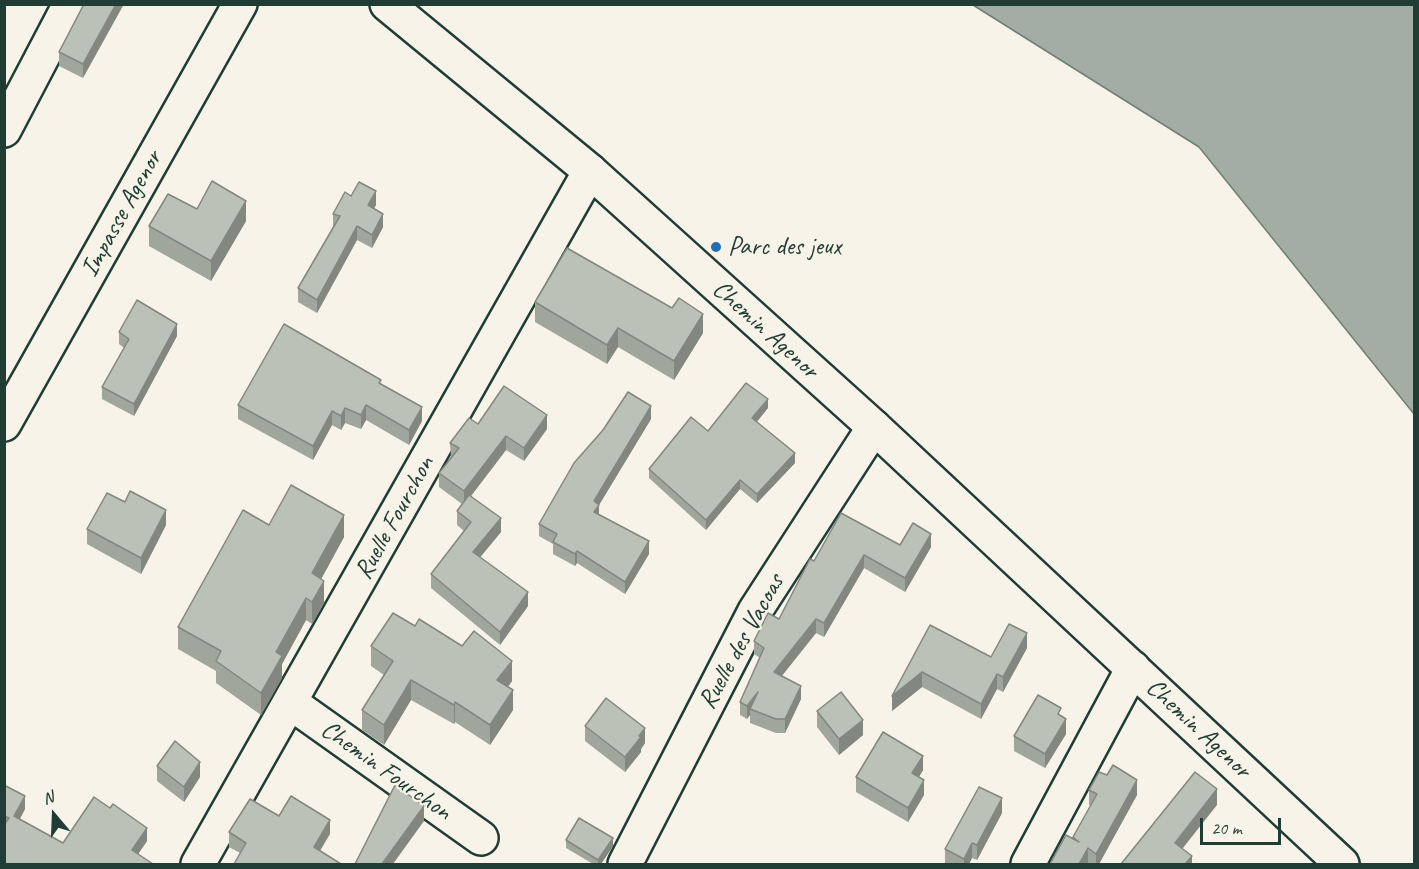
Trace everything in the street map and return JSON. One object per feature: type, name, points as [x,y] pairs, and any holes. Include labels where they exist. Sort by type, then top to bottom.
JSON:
[{"type":"street","points":[[4,130],[70,4]]},
{"type":"street","name":"Impasse Agenor","points":[[4,424],[240,4]]},
{"type":"street","name":"Chemin Agenor","points":[[387,4],[590,171],[874,427],[1342,864]]},
{"type":"street","name":"Ruelle Fourchon","points":[[198,864],[590,171]]},
{"type":"street","name":"Ruelle des Vacoas","points":[[625,864],[755,611],[874,427]]},
{"type":"street","name":"Chemin Agenor","points":[[1028,864],[1133,668]]},
{"type":"street","name":"Chemin Fourchon","points":[[291,703],[481,838]]},
{"type":"shaded area","points":[[973,5],[1414,5],[1414,414],[1199,147]]},
{"type":"building","points":[[84,4],[116,4],[83,64],[59,52]]},
{"type":"building","points":[[212,181],[246,201],[211,261],[149,226],[168,194],[197,209]]},
{"type":"building","points":[[359,182],[376,191],[368,205],[383,214],[372,235],[357,226],[317,300],[298,288],[340,216],[333,214],[345,192],[351,196]]},
{"type":"building","points":[[567,248],[672,308],[679,298],[703,314],[674,361],[618,328],[607,345],[535,302]]},
{"type":"building","points":[[137,300],[177,324],[134,404],[102,387],[129,339],[119,332]]},
{"type":"building","points":[[284,324],[381,380],[379,383],[422,407],[409,430],[366,405],[361,415],[345,408],[341,416],[332,411],[313,446],[238,405]]},
{"type":"building","points":[[746,383],[768,399],[752,418],[795,453],[757,494],[740,480],[706,520],[649,469],[691,417],[708,431]]},
{"type":"building","points":[[504,386],[547,415],[524,448],[506,436],[464,491],[439,473],[459,448],[450,443],[469,418],[478,424]]},
{"type":"building","points":[[628,392],[651,406],[594,501],[599,505],[594,512],[649,541],[625,582],[577,551],[575,554],[553,542],[557,534],[539,524],[574,463],[603,430]]},
{"type":"building","points":[[291,485],[344,515],[312,573],[324,581],[312,602],[306,598],[276,652],[282,656],[261,693],[216,661],[221,651],[178,627],[243,510],[269,525]]},
{"type":"building","points":[[130,491],[166,510],[141,558],[87,529],[107,493],[125,502]]},
{"type":"building","points":[[469,495],[501,518],[473,552],[528,592],[500,632],[431,574],[471,522],[457,511]]},
{"type":"building","points":[[841,513],[900,545],[913,523],[931,534],[905,578],[864,555],[824,623],[816,619],[774,672],[801,686],[785,719],[776,719],[750,709],[758,692],[747,706],[740,702],[764,648],[754,641],[768,613],[779,619],[810,559],[814,561]]},
{"type":"building","points":[[393,613],[415,626],[419,619],[462,646],[474,631],[512,661],[497,680],[513,690],[490,725],[455,702],[454,705],[411,680],[384,725],[362,710],[393,661],[371,646]]},
{"type":"building","points":[[1009,624],[1027,633],[1003,677],[997,674],[981,704],[922,672],[892,696],[930,625],[991,657]]},
{"type":"building","points":[[841,692],[863,720],[839,739],[817,711]]},
{"type":"building","points":[[1038,695],[1061,708],[1058,714],[1066,719],[1045,754],[1014,736]]},
{"type":"building","points":[[606,698],[645,728],[639,736],[641,737],[625,757],[585,726]]},
{"type":"building","points":[[883,732],[923,756],[912,773],[924,780],[908,808],[856,777]]},
{"type":"building","points":[[175,741],[200,762],[184,787],[157,766]]},
{"type":"building","points":[[1113,765],[1137,780],[1096,854],[1088,848],[1079,864],[1050,864],[1066,835],[1079,842],[1073,837],[1097,794],[1089,790],[1099,772],[1107,775]]},
{"type":"building","points":[[1195,772],[1217,789],[1175,843],[1192,856],[1185,864],[1121,864]]},
{"type":"building","points":[[4,785],[25,796],[14,816],[63,843],[94,797],[110,808],[113,804],[147,828],[132,850],[153,864],[4,864],[4,825],[9,818],[4,816]]},
{"type":"building","points":[[395,785],[424,806],[382,864],[355,864]]},
{"type":"building","points":[[979,787],[1002,798],[977,845],[972,843],[964,859],[945,849]]},
{"type":"building","points":[[291,796],[330,820],[314,847],[341,864],[234,864],[246,843],[229,832],[250,799],[279,816]]},
{"type":"building","points":[[579,818],[613,838],[598,860],[566,840]]},
{"type":"place","name":"Parc des jeux","points":[[716,247]]}]
